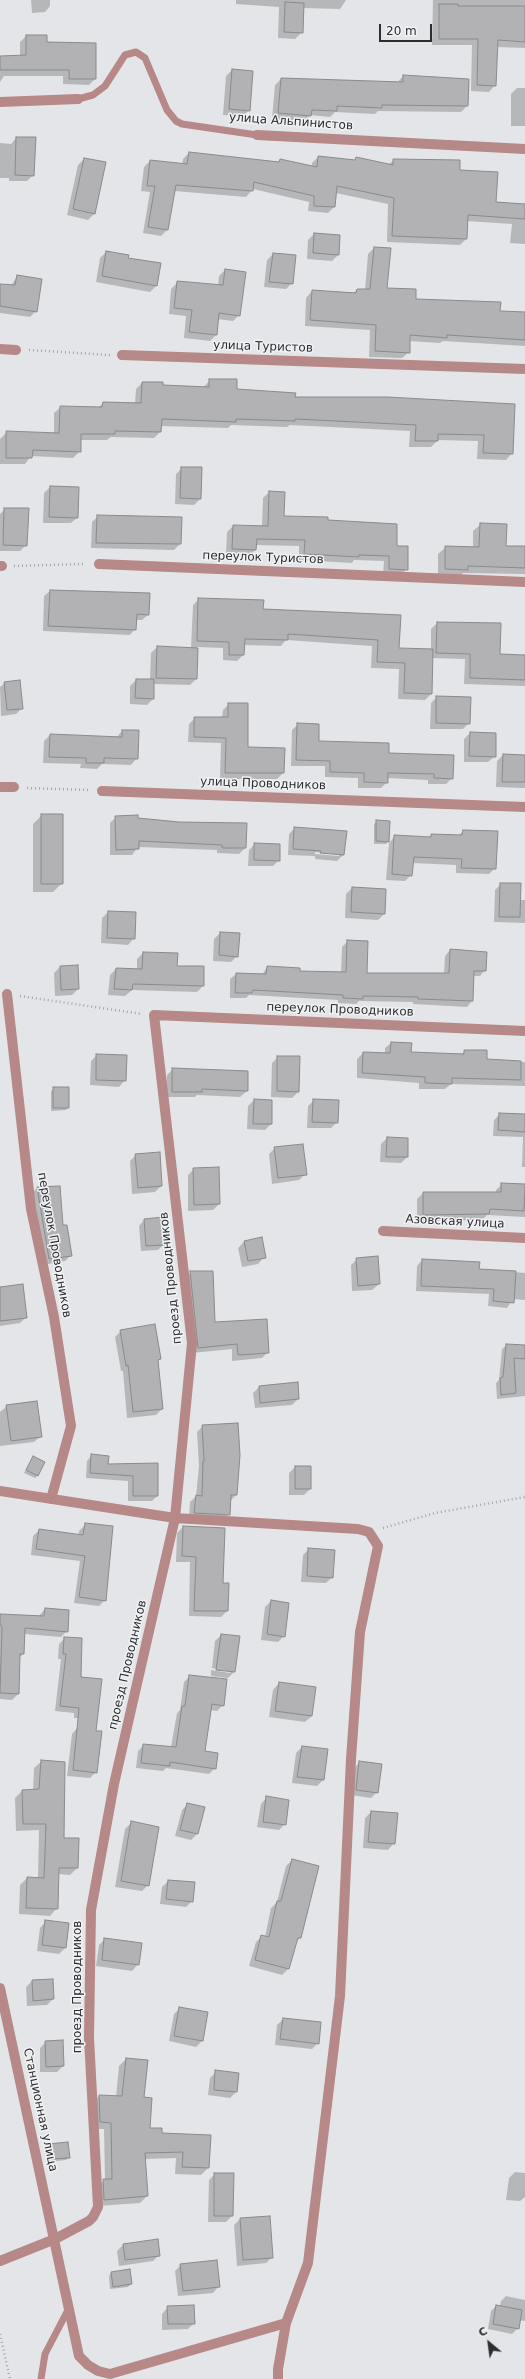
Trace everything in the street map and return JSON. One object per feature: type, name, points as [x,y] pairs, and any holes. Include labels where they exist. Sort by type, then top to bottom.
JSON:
[{"type":"street","name":"улица Альпинистов","points":[[0,102],[78,99]]},
{"type":"street","name":"улица Альпинистов","points":[[257,135],[525,148]]},
{"type":"street","points":[[0,349],[16,350]]},
{"type":"street","name":"улица Туристов","points":[[122,355],[525,369]]},
{"type":"street","name":"переулок Туристов","points":[[99,564],[525,582]]},
{"type":"street","points":[[0,786],[14,787]]},
{"type":"street","name":"улица Проводников","points":[[102,791],[525,807]]},
{"type":"street","name":"переулок Проводников","points":[[7,994],[31,1208],[54,1317],[71,1426],[51,1499]]},
{"type":"street","name":"переулок Проводников","points":[[154,1015],[525,1031]]},
{"type":"street","name":"проезд Проводников","points":[[0,2261],[55,2239],[89,2221],[93,2217],[98,2207],[89,2038],[91,1910],[114,1784],[175,1518],[192,1343],[154,1015]]},
{"type":"street","name":"Азовская улица","points":[[383,1231],[525,1238]]},
{"type":"street","points":[[0,1491],[175,1518],[358,1529],[369,1532],[378,1546],[360,1632],[351,1759],[340,1996],[308,2263],[286,2323],[278,2369],[278,2379]]},
{"type":"street","name":"Станционная улица","points":[[0,1988],[79,2356],[98,2371],[110,2374],[286,2323]]},
{"type":"lane","name":"улица Альпинистов","points":[[78,99],[92,95],[105,86],[125,55],[136,52],[145,58],[167,110],[176,121],[182,124],[257,135]]},
{"type":"lane","points":[[41,2379],[45,2354],[69,2308]]},
{"type":"path","points":[[16,350],[122,355]]},
{"type":"path","points":[[1,566],[99,564]]},
{"type":"path","points":[[14,787],[102,791]]},
{"type":"path","points":[[7,994],[154,1015]]},
{"type":"path","points":[[386,1527],[435,1513],[525,1498]]},
{"type":"path","points":[[0,2334],[10,2379]]},
{"type":"building","points":[[285,2],[304,3],[303,33],[284,32]]},
{"type":"building","points":[[439,4],[458,4],[458,6],[525,6],[525,42],[498,40],[496,86],[477,85],[478,39],[439,39]]},
{"type":"building","points":[[26,35],[47,35],[47,42],[96,43],[96,79],[69,79],[69,70],[0,70],[0,56],[26,55]]},
{"type":"building","points":[[232,69],[253,71],[250,111],[229,109]]},
{"type":"building","points":[[403,75],[469,79],[468,106],[382,105],[382,108],[337,106],[337,111],[312,110],[311,116],[278,113],[281,78],[403,82]]},
{"type":"building","points":[[16,137],[36,137],[34,176],[15,175]]},
{"type":"building","points":[[189,152],[279,162],[280,159],[317,167],[318,156],[355,160],[356,157],[393,165],[393,159],[460,160],[460,170],[498,172],[496,202],[525,204],[525,219],[468,215],[467,239],[392,236],[394,198],[337,186],[335,207],[314,206],[314,196],[254,182],[253,191],[176,185],[168,230],[148,227],[155,186],[147,186],[150,160],[187,164]]},
{"type":"building","points":[[84,158],[106,162],[95,214],[73,209]]},
{"type":"building","points":[[314,233],[340,235],[339,255],[313,253]]},
{"type":"building","points":[[374,247],[391,248],[387,288],[416,289],[416,299],[501,302],[500,311],[525,312],[525,340],[447,335],[447,338],[410,335],[410,353],[375,351],[376,325],[310,320],[312,290],[356,293],[357,289],[370,289]]},
{"type":"building","points":[[106,251],[129,255],[128,258],[161,263],[157,286],[102,276]]},
{"type":"building","points":[[273,253],[296,255],[293,284],[269,282]]},
{"type":"building","points":[[225,269],[246,272],[240,316],[219,313],[217,335],[189,332],[192,310],[174,308],[177,281],[223,285]]},
{"type":"building","points":[[17,275],[42,279],[37,312],[0,306],[0,284],[15,285]]},
{"type":"building","points":[[209,379],[237,379],[237,389],[296,393],[295,397],[387,397],[515,404],[513,454],[483,453],[484,435],[438,434],[438,441],[415,441],[416,425],[295,419],[295,421],[236,419],[236,422],[162,419],[161,432],[115,431],[115,434],[81,434],[81,452],[33,450],[32,458],[6,458],[6,431],[59,433],[60,406],[102,407],[103,402],[141,403],[142,382],[163,382],[163,385],[209,387]]},
{"type":"building","points":[[181,467],[202,467],[201,499],[180,498]]},
{"type":"building","points":[[50,486],[79,487],[78,518],[49,517]]},
{"type":"building","points":[[269,491],[285,492],[284,516],[328,517],[328,520],[397,524],[397,546],[408,546],[408,570],[389,569],[389,556],[359,555],[359,557],[304,554],[305,540],[257,539],[256,550],[232,549],[233,525],[268,526]]},
{"type":"building","points":[[4,508],[29,508],[27,546],[3,545]]},
{"type":"building","points":[[97,515],[182,517],[181,544],[96,543]]},
{"type":"building","points":[[480,523],[507,524],[506,546],[525,546],[525,568],[468,566],[468,570],[445,569],[445,546],[479,547]]},
{"type":"building","points":[[50,590],[150,593],[149,615],[137,614],[136,630],[48,626]]},
{"type":"building","points":[[198,598],[264,600],[263,609],[401,615],[399,648],[433,649],[432,694],[404,693],[405,663],[377,662],[378,640],[288,634],[288,640],[245,639],[244,655],[229,655],[229,642],[197,641]]},
{"type":"building","points":[[437,622],[501,623],[500,654],[525,655],[525,680],[470,678],[470,654],[436,653]]},
{"type":"building","points":[[157,646],[198,648],[197,679],[156,678]]},
{"type":"building","points":[[136,679],[154,679],[154,699],[135,698]]},
{"type":"building","points":[[20,680],[23,709],[7,710],[4,682]]},
{"type":"building","points":[[436,696],[471,697],[470,724],[436,723]]},
{"type":"building","points":[[228,703],[248,703],[248,747],[285,748],[284,773],[225,773],[226,738],[194,737],[194,717],[228,717]]},
{"type":"building","points":[[297,723],[319,724],[319,741],[389,743],[389,753],[454,755],[453,779],[434,778],[434,774],[388,773],[388,783],[364,782],[364,773],[330,772],[330,761],[296,760]]},
{"type":"building","points":[[122,730],[139,730],[138,759],[104,758],[104,763],[86,763],[86,758],[49,757],[50,734],[122,737]]},
{"type":"building","points":[[470,732],[496,733],[496,757],[469,756]]},
{"type":"building","points":[[503,754],[525,755],[525,782],[502,782]]},
{"type":"building","points":[[41,814],[63,814],[63,884],[41,884]]},
{"type":"building","points":[[138,815],[138,818],[179,822],[247,823],[246,848],[222,848],[222,845],[139,841],[139,849],[116,850],[115,816]]},
{"type":"building","points":[[376,820],[390,821],[389,842],[376,841]]},
{"type":"building","points":[[294,827],[347,831],[344,855],[320,853],[321,851],[293,849]]},
{"type":"building","points":[[463,830],[498,831],[496,869],[461,868],[462,859],[414,857],[412,876],[392,874],[394,835],[431,837],[431,834],[462,835]]},
{"type":"building","points":[[254,843],[280,844],[280,861],[254,860]]},
{"type":"building","points":[[500,883],[521,883],[520,917],[499,917]]},
{"type":"building","points":[[352,887],[386,889],[385,914],[351,912]]},
{"type":"building","points":[[108,911],[136,912],[135,939],[107,938]]},
{"type":"building","points":[[220,932],[240,933],[238,957],[219,955]]},
{"type":"building","points":[[347,940],[368,941],[367,973],[449,973],[450,949],[487,952],[486,971],[474,971],[473,1001],[418,999],[418,997],[363,996],[363,999],[343,998],[343,995],[253,990],[252,993],[235,993],[236,973],[266,974],[267,966],[300,968],[300,971],[346,972]]},
{"type":"building","points":[[143,952],[178,953],[177,966],[204,966],[204,986],[133,984],[132,990],[114,989],[116,968],[142,969]]},
{"type":"building","points":[[78,965],[79,989],[61,990],[60,966]]},
{"type":"building","points":[[391,1042],[412,1043],[411,1052],[464,1054],[464,1050],[487,1050],[487,1059],[521,1061],[521,1080],[452,1078],[452,1084],[425,1083],[425,1077],[362,1073],[363,1052],[390,1053]]},
{"type":"building","points":[[96,1054],[127,1055],[126,1081],[96,1080]]},
{"type":"building","points":[[277,1056],[300,1056],[299,1092],[277,1091]]},
{"type":"building","points":[[172,1068],[248,1071],[248,1091],[202,1089],[202,1092],[172,1092]]},
{"type":"building","points":[[53,1087],[69,1087],[69,1108],[53,1108]]},
{"type":"building","points":[[254,1099],[272,1100],[272,1124],[253,1124]]},
{"type":"building","points":[[313,1099],[339,1100],[338,1123],[312,1122]]},
{"type":"building","points":[[499,1113],[525,1114],[525,1132],[498,1130]]},
{"type":"building","points":[[387,1137],[408,1138],[408,1157],[386,1157]]},
{"type":"building","points":[[303,1144],[307,1175],[278,1178],[274,1147]]},
{"type":"building","points":[[160,1152],[162,1186],[138,1188],[135,1154]]},
{"type":"building","points":[[219,1167],[220,1204],[194,1205],[193,1168]]},
{"type":"building","points":[[501,1183],[525,1184],[524,1211],[490,1209],[489,1214],[423,1215],[423,1192],[501,1192]]},
{"type":"building","points":[[60,1186],[63,1225],[67,1225],[72,1256],[49,1259],[37,1187]]},
{"type":"building","points":[[163,1217],[165,1245],[146,1246],[144,1219]]},
{"type":"building","points":[[262,1237],[266,1258],[248,1261],[244,1241]]},
{"type":"building","points":[[378,1256],[380,1284],[358,1286],[356,1258]]},
{"type":"building","points":[[422,1259],[480,1262],[479,1269],[516,1271],[514,1303],[493,1301],[494,1289],[421,1286]]},
{"type":"building","points":[[190,1271],[213,1271],[215,1322],[267,1319],[269,1353],[238,1355],[237,1344],[198,1348]]},
{"type":"building","points":[[23,1284],[27,1318],[0,1321],[0,1287]]},
{"type":"building","points":[[155,1324],[161,1359],[158,1360],[163,1409],[133,1412],[128,1365],[126,1366],[120,1330]]},
{"type":"building","points":[[506,1344],[525,1345],[525,1359],[514,1358],[516,1393],[501,1395],[500,1378],[503,1377]]},
{"type":"building","points":[[298,1382],[299,1399],[260,1403],[259,1386]]},
{"type":"building","points":[[37,1401],[42,1437],[11,1441],[6,1405]]},
{"type":"building","points":[[238,1423],[240,1455],[237,1495],[231,1495],[230,1515],[194,1513],[196,1495],[202,1496],[204,1461],[202,1425]]},
{"type":"building","points":[[91,1454],[109,1456],[108,1464],[158,1463],[158,1496],[133,1496],[133,1476],[90,1473]]},
{"type":"building","points":[[33,1456],[45,1462],[38,1476],[26,1470]]},
{"type":"building","points":[[295,1466],[311,1466],[311,1489],[295,1489]]},
{"type":"building","points":[[85,1523],[113,1526],[106,1601],[79,1597],[85,1556],[36,1549],[39,1529],[83,1535]]},
{"type":"building","points":[[183,1526],[225,1528],[223,1583],[229,1583],[228,1611],[194,1611],[196,1557],[182,1556]]},
{"type":"building","points":[[308,1548],[335,1550],[333,1578],[307,1576]]},
{"type":"building","points":[[271,1600],[289,1603],[285,1637],[267,1634]]},
{"type":"building","points":[[45,1608],[69,1610],[68,1632],[25,1628],[24,1654],[20,1654],[19,1694],[0,1693],[2,1626],[0,1625],[0,1614],[44,1616]]},
{"type":"building","points":[[221,1634],[240,1636],[235,1672],[216,1670]]},
{"type":"building","points":[[64,1637],[82,1638],[81,1677],[102,1679],[96,1731],[102,1731],[97,1773],[73,1770],[79,1708],[60,1706],[66,1654],[63,1654]]},
{"type":"building","points":[[189,1675],[227,1679],[224,1706],[212,1704],[205,1751],[218,1753],[216,1769],[170,1762],[170,1766],[141,1763],[143,1744],[176,1747],[182,1706],[185,1706]]},
{"type":"building","points":[[279,1682],[316,1687],[312,1716],[275,1711]]},
{"type":"building","points":[[302,1746],[328,1749],[324,1780],[297,1777]]},
{"type":"building","points":[[41,1760],[65,1762],[64,1838],[79,1838],[78,1868],[59,1868],[58,1909],[26,1908],[27,1877],[44,1878],[46,1824],[23,1824],[22,1790],[39,1789]]},
{"type":"building","points":[[359,1761],[382,1764],[378,1793],[356,1790]]},
{"type":"building","points":[[266,1796],[289,1800],[286,1825],[263,1822]]},
{"type":"building","points":[[187,1803],[205,1807],[198,1834],[180,1830]]},
{"type":"building","points":[[371,1811],[398,1813],[395,1844],[368,1842]]},
{"type":"building","points":[[131,1821],[159,1827],[149,1886],[121,1881]]},
{"type":"building","points":[[292,1859],[319,1866],[301,1938],[298,1938],[289,1969],[255,1960],[261,1935],[269,1937],[277,1901],[281,1901]]},
{"type":"building","points":[[168,1880],[195,1882],[193,1902],[166,1899]]},
{"type":"building","points":[[45,1920],[69,1923],[66,1948],[42,1945]]},
{"type":"building","points":[[104,1938],[142,1943],[139,1965],[102,1960]]},
{"type":"building","points":[[53,1979],[54,1999],[33,2001],[32,1980]]},
{"type":"building","points":[[179,2007],[208,2012],[203,2041],[174,2036]]},
{"type":"building","points":[[283,2018],[321,2022],[319,2044],[280,2039]]},
{"type":"building","points":[[63,2040],[64,2066],[46,2067],[45,2041]]},
{"type":"building","points":[[126,2058],[148,2060],[144,2097],[152,2098],[150,2128],[162,2128],[162,2133],[211,2135],[209,2168],[182,2167],[183,2152],[145,2153],[148,2196],[104,2200],[103,2179],[112,2179],[111,2123],[100,2122],[99,2095],[122,2096]]},
{"type":"building","points":[[215,2070],[239,2073],[237,2092],[214,2090]]},
{"type":"building","points":[[68,2142],[70,2158],[49,2159],[48,2144]]},
{"type":"building","points":[[214,2173],[234,2173],[233,2216],[214,2216]]},
{"type":"building","points":[[270,2216],[273,2258],[243,2260],[240,2218]]},
{"type":"building","points":[[158,2239],[160,2256],[125,2260],[123,2244]]},
{"type":"building","points":[[217,2260],[220,2287],[183,2291],[180,2264]]},
{"type":"building","points":[[130,2269],[132,2284],[113,2287],[111,2272]]},
{"type":"building","points":[[194,2305],[195,2324],[168,2324],[167,2306]]},
{"type":"building","points":[[496,2305],[522,2310],[519,2329],[493,2324]]}]
